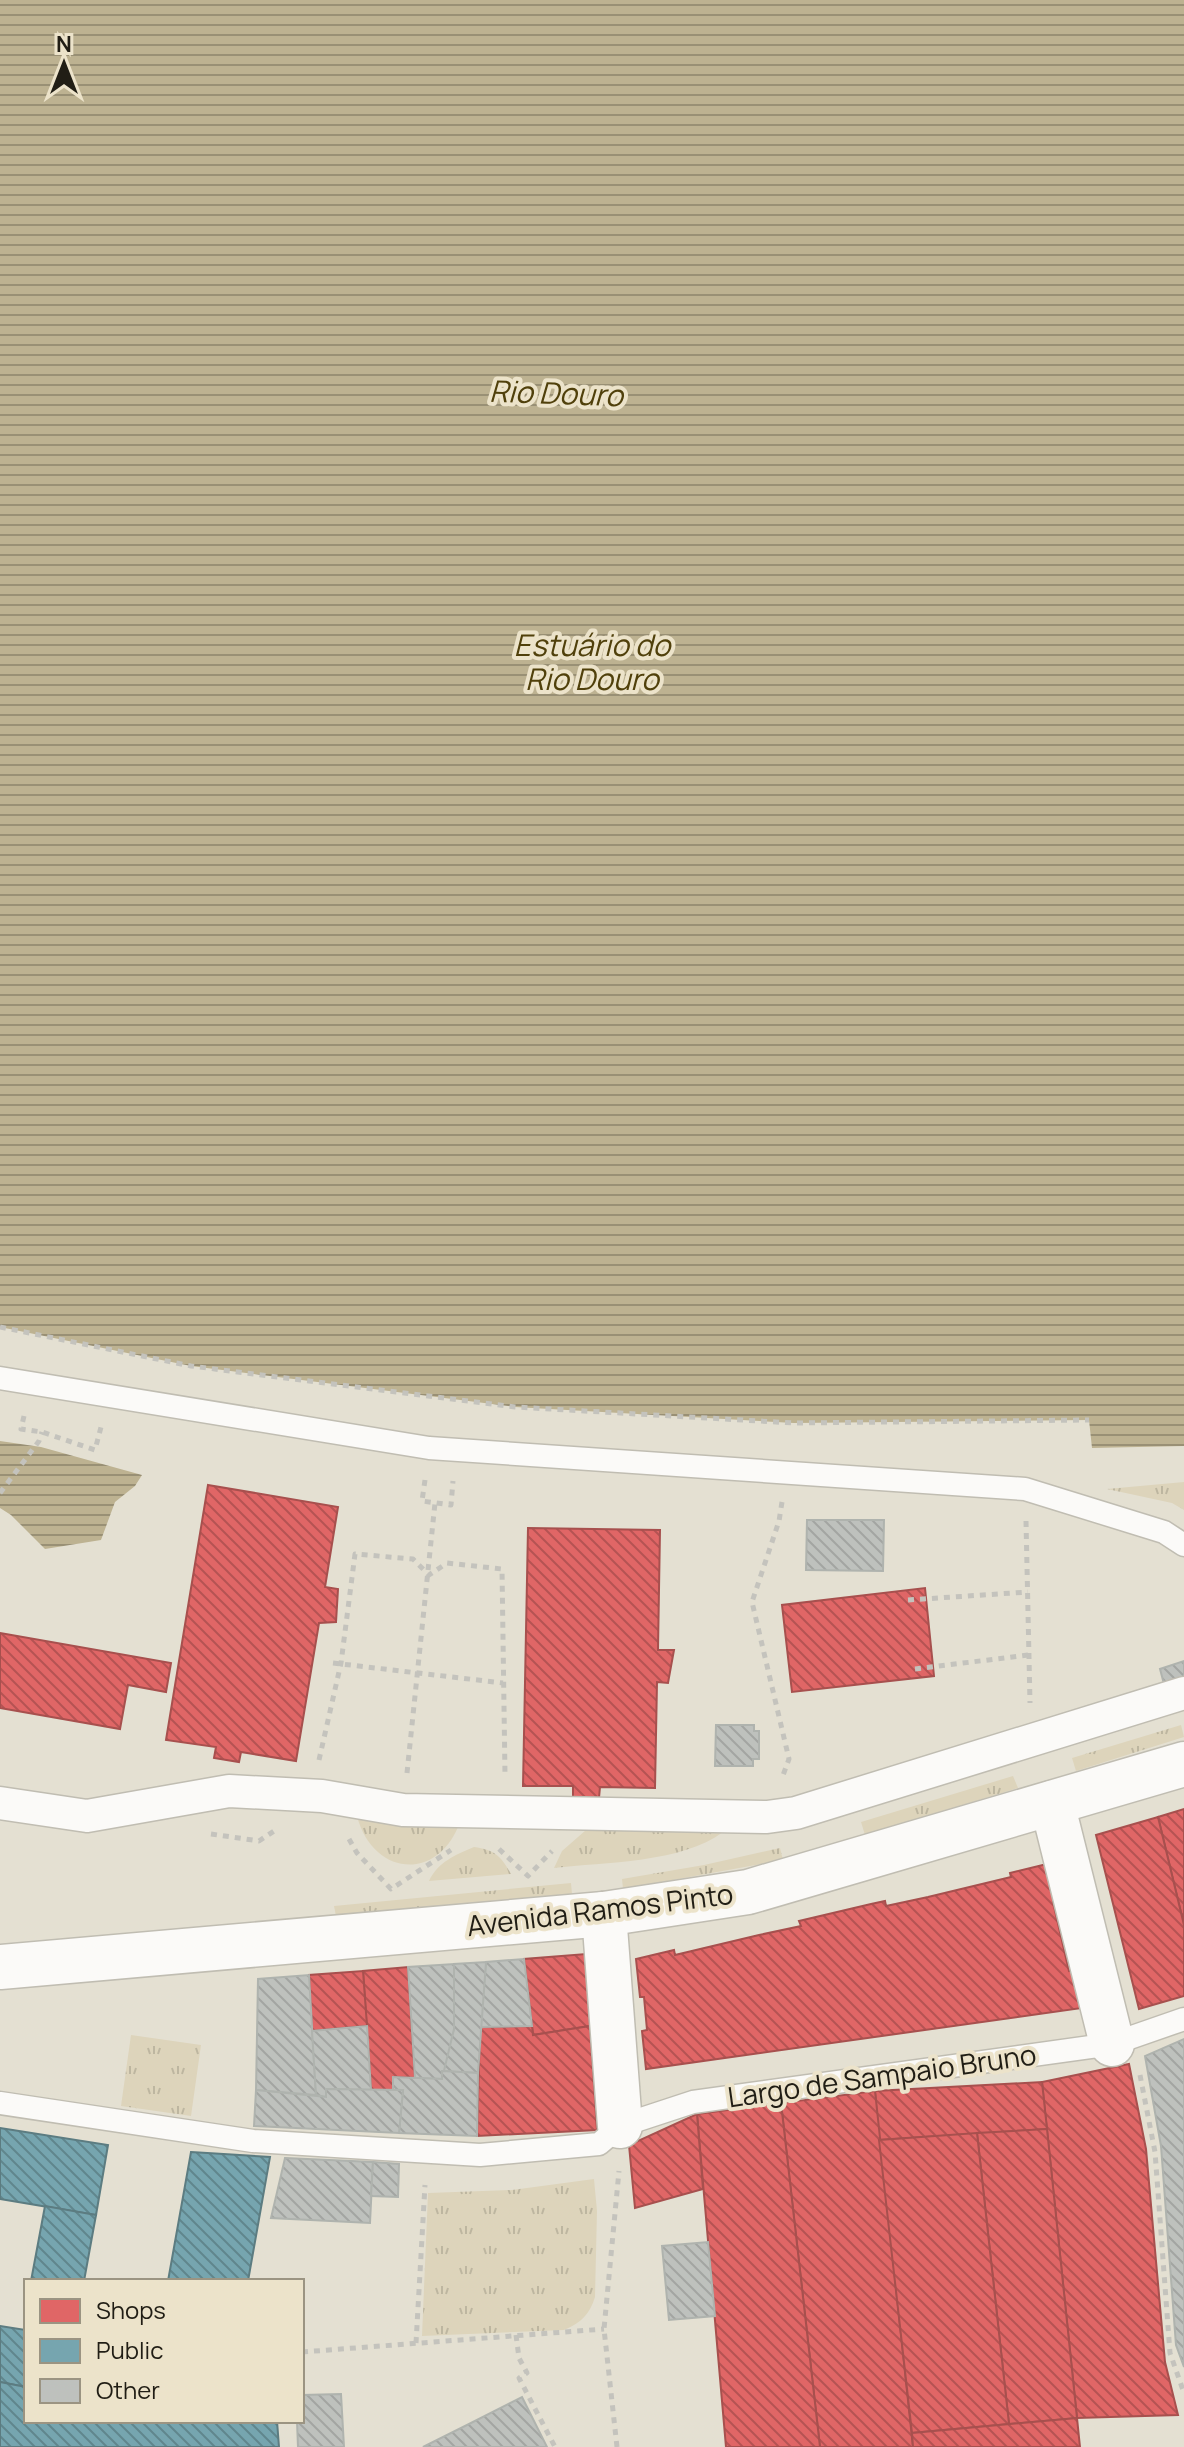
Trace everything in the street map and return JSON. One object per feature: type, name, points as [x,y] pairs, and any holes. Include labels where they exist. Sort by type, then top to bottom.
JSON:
[{"type":"street","points":[[0,1803],[87,1816],[229,1791],[322,1796],[403,1810],[767,1817],[796,1813],[1184,1693]]},
{"type":"street","name":"Avenida Ramos Pinto","points":[[0,1967],[604,1914],[748,1892],[1184,1764]]},
{"type":"street","points":[[1052,1803],[1122,2039]]},
{"type":"street","points":[[604,1914],[620,2126]]},
{"type":"lane","points":[[0,1378],[429,1448],[1025,1489],[1164,1532],[1184,1545]]},
{"type":"lane","name":"Largo de Sampaio Bruno","points":[[0,2103],[253,2141],[480,2155],[599,2144],[620,2126],[693,2102],[1122,2039],[1184,2019]]},
{"type":"path","points":[[0,1327],[191,1366],[515,1407],[794,1423],[1089,1420]]},
{"type":"path","points":[[21,1429],[42,1432],[95,1450]]},
{"type":"path","points":[[0,1493],[39,1441],[42,1432]]},
{"type":"path","points":[[1025,1489],[1031,1740]]},
{"type":"path","points":[[403,1810],[435,1503],[422,1501]]},
{"type":"path","points":[[767,1817],[789,1759],[752,1602],[779,1521]]},
{"type":"path","points":[[322,1796],[316,1773],[355,1554],[413,1559],[429,1575]]},
{"type":"path","points":[[429,1575],[447,1563],[502,1569],[506,1813]]},
{"type":"path","points":[[908,1600],[1028,1592]]},
{"type":"path","points":[[915,1669],[1028,1655]]},
{"type":"path","points":[[337,1663],[503,1683]]},
{"type":"path","points":[[1122,2039],[1155,2152],[1170,2353],[1184,2393]]},
{"type":"path","points":[[617,2447],[604,2329],[620,2126]]},
{"type":"path","points":[[416,2343],[425,2182]]},
{"type":"path","points":[[304,2352],[604,2329]]},
{"type":"path","points":[[516,2335],[519,2358],[527,2373],[519,2378],[555,2447]]},
{"type":"green space","points":[[1184,1482],[1184,1510],[1172,1503],[1107,1489]]},
{"type":"green space","points":[[1181,1725],[1184,1737],[1076,1771],[1072,1758]]},
{"type":"green space","points":[[1013,1776],[1018,1788],[865,1835],[861,1822]]},
{"type":"green space","points":[[357,1816],[458,1827],[447,1845],[434,1857],[419,1863],[404,1864],[389,1860],[376,1850]]},
{"type":"green space","points":[[586,1830],[723,1832],[686,1850],[665,1855],[554,1868],[562,1851]]},
{"type":"green space","points":[[474,1847],[497,1855],[511,1874],[429,1881],[442,1864]]},
{"type":"green space","points":[[780,1848],[783,1860],[623,1889],[622,1879]]},
{"type":"green space","points":[[571,1883],[572,1894],[336,1916],[334,1906]]},
{"type":"green space","points":[[131,2035],[201,2045],[191,2116],[121,2106]]},
{"type":"green space","points":[[594,2179],[597,2211],[595,2297],[580,2321],[564,2330],[422,2336],[428,2193],[512,2190]]},
{"type":"water","name":"Estuário do Rio Douro","points":[[0,0],[1184,0],[1184,1446],[1092,1448],[1089,1420],[794,1423],[515,1407],[191,1366],[0,1327]]},
{"type":"water","points":[[0,1441],[41,1447],[142,1475],[135,1486],[115,1502],[101,1540],[45,1549],[0,1508]]},
{"type":"building: Shops","points":[[208,1485],[338,1507],[325,1587],[338,1589],[336,1622],[319,1623],[296,1761],[241,1752],[239,1762],[214,1758],[216,1747],[166,1740]]},
{"type":"building: Shops","points":[[528,1528],[660,1530],[658,1650],[674,1650],[668,1683],[657,1682],[655,1788],[600,1787],[599,1798],[573,1797],[573,1786],[523,1786]]},
{"type":"building: Shops","points":[[925,1588],[934,1676],[792,1692],[782,1605]]},
{"type":"building: Shops","points":[[0,1633],[171,1663],[166,1692],[128,1685],[120,1729],[0,1708]]},
{"type":"building: Shops","points":[[1184,1809],[1184,1925],[1158,1817]]},
{"type":"building: Shops","points":[[1158,1817],[1184,1925],[1184,1996],[1139,2009],[1096,1835]]},
{"type":"building: Shops","points":[[1047,1864],[1069,1971],[1073,1970],[1082,2008],[646,2069],[642,2031],[647,2030],[644,1997],[640,1997],[636,1959],[674,1950],[675,1955],[801,1926],[799,1921],[885,1901],[886,1906],[928,1897],[1011,1877],[1010,1873]]},
{"type":"building: Shops","points":[[586,1954],[590,2026],[533,2035],[524,1959]]},
{"type":"building: Shops","points":[[408,1967],[415,2078],[393,2077],[393,2090],[371,2090],[363,1971]]},
{"type":"building: Shops","points":[[363,1971],[367,2026],[312,2031],[309,1975]]},
{"type":"building: Shops","points":[[532,2026],[533,2035],[590,2026],[597,2130],[477,2136],[480,2027]]},
{"type":"building: Shops","points":[[1129,2064],[1146,2149],[1165,2362],[1178,2415],[1077,2418],[1042,2082]]},
{"type":"building: Shops","points":[[1042,2082],[1047,2129],[879,2140],[875,2091]]},
{"type":"building: Shops","points":[[875,2091],[913,2447],[820,2447],[781,2103]]},
{"type":"building: Shops","points":[[781,2103],[820,2447],[726,2447],[697,2114]]},
{"type":"building: Shops","points":[[697,2114],[703,2189],[635,2208],[629,2145]]},
{"type":"building: Shops","points":[[1047,2129],[1077,2418],[1009,2424],[977,2133]]},
{"type":"building: Shops","points":[[977,2133],[1009,2424],[912,2433],[879,2140]]},
{"type":"building: Shops","points":[[1077,2418],[1080,2447],[913,2447],[912,2433]]},
{"type":"building: Public","points":[[0,2128],[108,2145],[96,2215],[0,2199]]},
{"type":"building: Public","points":[[191,2152],[270,2157],[248,2279],[168,2279]]},
{"type":"building: Public","points":[[45,2206],[96,2215],[84,2279],[31,2279]]},
{"type":"building: Public","points":[[0,2326],[24,2330],[24,2387],[0,2382]]},
{"type":"building: Public","points":[[0,2382],[24,2387],[24,2423],[277,2423],[279,2447],[0,2447]]},
{"type":"building: Other","points":[[807,1520],[884,1520],[883,1571],[806,1570]]},
{"type":"building: Other","points":[[1184,1661],[1184,1678],[1164,1684],[1160,1669]]},
{"type":"building: Other","points":[[716,1725],[754,1725],[754,1731],[759,1731],[759,1759],[753,1759],[753,1766],[715,1766]]},
{"type":"building: Other","points":[[524,1959],[532,2026],[480,2027],[486,1962]]},
{"type":"building: Other","points":[[486,1962],[478,2073],[442,2071],[454,2029],[454,1964]]},
{"type":"building: Other","points":[[454,1964],[454,2029],[442,2079],[415,2078],[408,1967]]},
{"type":"building: Other","points":[[309,1975],[316,2095],[256,2090],[258,1979]]},
{"type":"building: Other","points":[[367,2026],[371,2090],[326,2089],[326,2097],[316,2095],[312,2031]]},
{"type":"building: Other","points":[[1184,2039],[1184,2367],[1176,2345],[1161,2146],[1145,2056]]},
{"type":"building: Other","points":[[442,2071],[478,2073],[477,2136],[399,2133],[403,2090],[393,2090],[393,2077],[442,2079]]},
{"type":"building: Other","points":[[326,2089],[403,2090],[399,2133],[254,2126],[256,2090],[326,2097]]},
{"type":"building: Other","points":[[285,2158],[373,2162],[370,2223],[271,2218]]},
{"type":"building: Other","points":[[373,2162],[399,2164],[398,2197],[371,2196]]},
{"type":"building: Other","points":[[708,2242],[715,2316],[669,2320],[662,2246]]},
{"type":"building: Other","points":[[341,2394],[344,2447],[298,2447],[297,2423],[304,2423],[304,2395]]},
{"type":"building: Other","points":[[522,2397],[547,2447],[423,2447],[469,2424]]},
{"type":"water label","name":"Rio Douro","points":[[556,394]]}]
